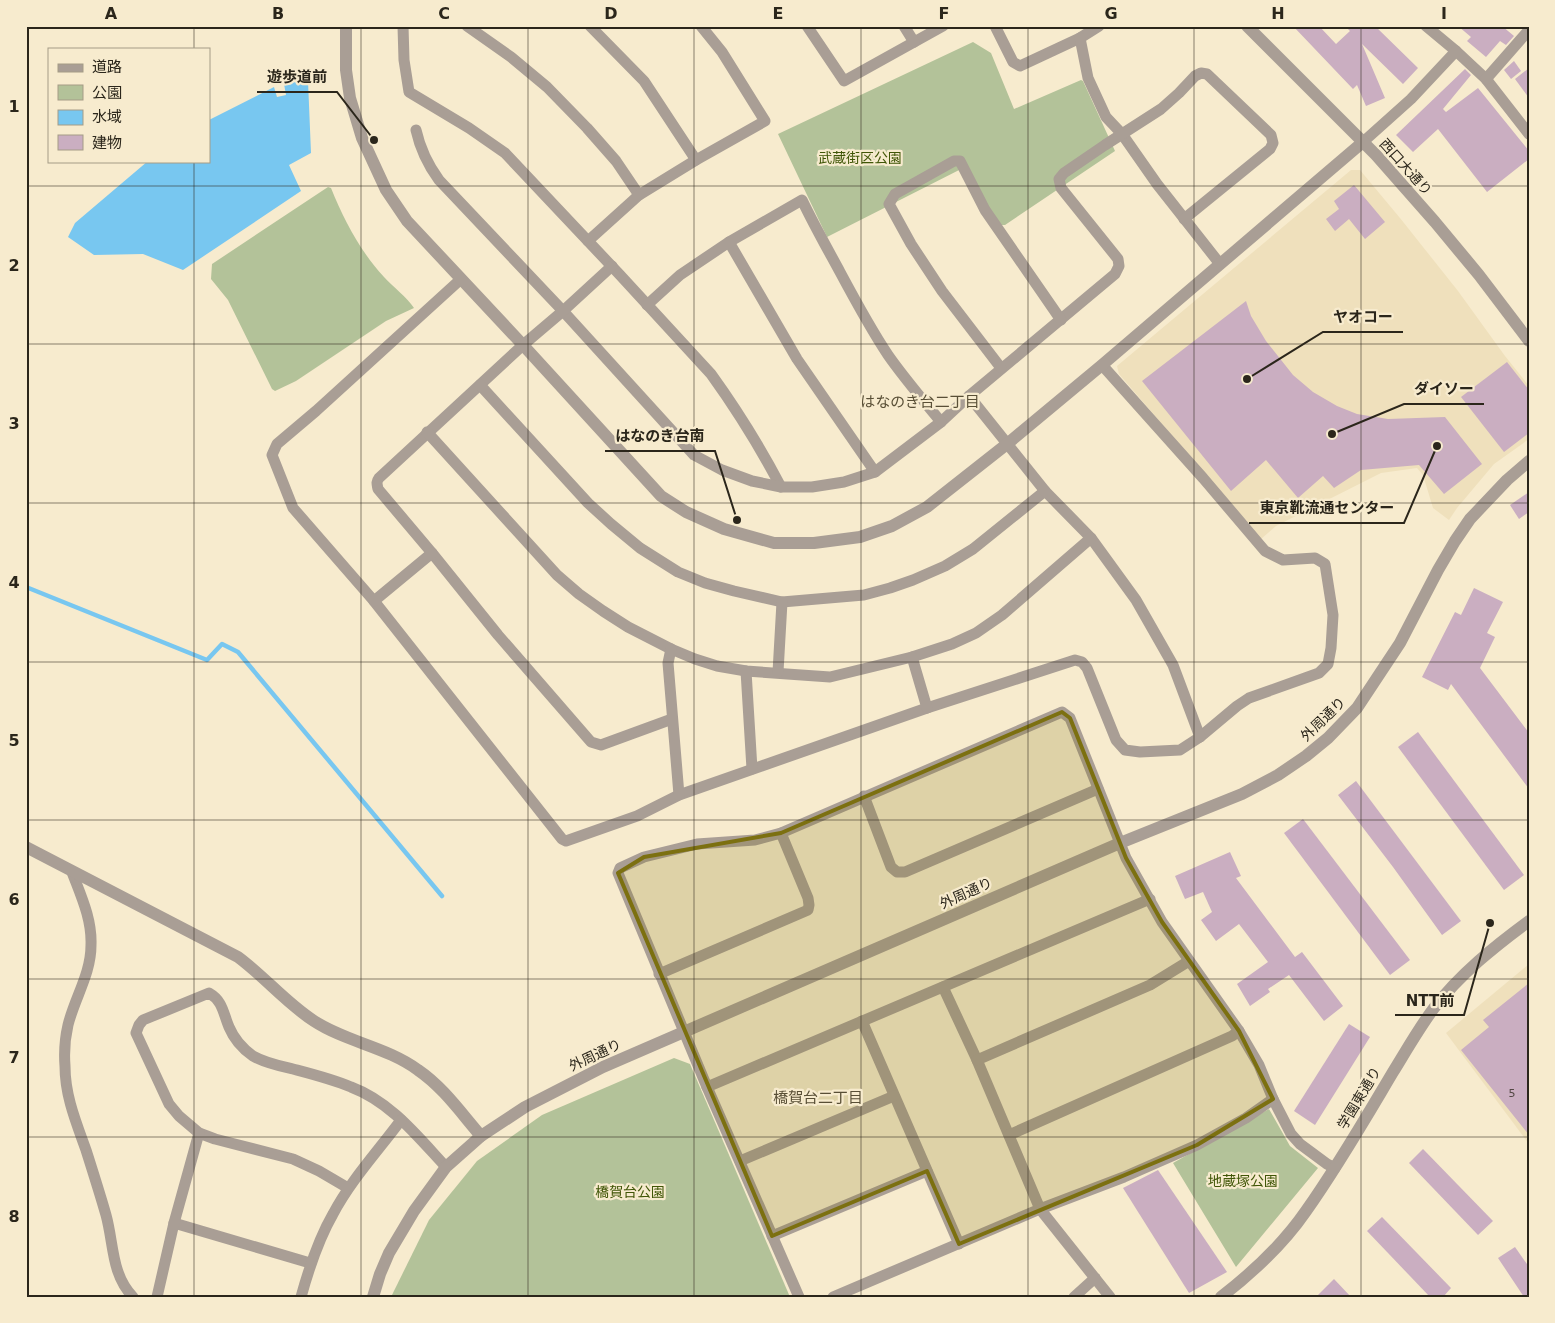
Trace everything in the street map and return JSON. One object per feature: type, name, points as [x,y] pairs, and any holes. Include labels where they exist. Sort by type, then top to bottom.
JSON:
[{"type":"street","points":[[346,26],[346,70],[350,98],[362,138],[377,174],[407,221],[523,344],[661,496],[686,512],[724,529],[774,543],[814,543],[860,537],[892,526],[927,508],[1102,365],[1363,142],[1411,99],[1456,51]]},
{"type":"street","points":[[403,26],[404,60],[409,92],[469,128],[505,153],[612,266],[722,389],[781,486]]},
{"type":"street","points":[[467,26],[479,30],[547,87],[616,161],[639,195]]},
{"type":"street","points":[[590,26],[644,81],[696,160]]},
{"type":"street","points":[[588,241],[639,195],[765,121],[722,52],[701,26]]},
{"type":"street","points":[[807,26],[844,81],[943,26]]},
{"type":"street","points":[[904,26],[914,42]]},
{"type":"street","points":[[995,26],[1013,62],[1020,66],[1080,38],[1099,26]]},
{"type":"street","name":"西口大通り","points":[[1247,26],[1363,142],[1435,222],[1483,280],[1529,341]]},
{"type":"street","points":[[1426,26],[1486,80],[1529,134]]},
{"type":"street","points":[[1486,80],[1529,30]]},
{"type":"street","points":[[1080,38],[1088,78],[1106,116],[1122,134],[1156,184],[1220,264]]},
{"type":"street","points":[[416,130],[418,142],[439,180],[563,311],[694,455],[722,470],[752,481],[781,486],[812,487],[844,482],[875,472],[940,422],[968,396],[1115,274],[1119,266],[1118,259],[1061,188],[1059,179],[1072,168],[1161,109],[1195,76],[1201,73],[1207,74],[1271,135],[1273,143],[1270,149],[1184,219]]},
{"type":"street","points":[[1002,368],[942,291],[911,244],[889,204],[895,194],[954,161],[960,161],[985,210],[1061,320]]},
{"type":"street","points":[[647,305],[680,275],[729,242],[802,200],[854,300],[879,341],[940,422]]},
{"type":"street","points":[[729,242],[797,358],[875,472]]},
{"type":"street","points":[[612,266],[563,311],[523,344],[427,432],[376,482],[378,489],[498,635],[591,742],[601,745],[672,719]]},
{"type":"street","points":[[461,279],[323,405],[277,444],[272,455],[293,508],[374,601],[562,839],[566,841],[637,816],[679,795],[927,708],[1074,660],[1082,662],[1087,668],[1116,740],[1125,750],[1140,752],[1180,750],[1250,698],[1319,673],[1328,664],[1333,615],[1325,564],[1315,558],[1283,560],[1265,551],[1204,478],[1102,365]]},
{"type":"street","points":[[480,385],[588,503],[640,548],[678,572],[705,583],[782,602],[864,595],[913,580],[944,566],[973,549],[1045,491]]},
{"type":"street","points":[[968,396],[1045,491],[1091,538],[1136,600],[1173,665],[1200,737]]},
{"type":"street","points":[[427,432],[557,575],[579,594],[628,627],[671,649],[717,666],[746,671],[830,677],[912,657],[952,644],[976,633],[1002,615],[1091,538]]},
{"type":"street","name":"外周通り","points":[[373,1297],[389,1254],[414,1211],[446,1167],[481,1136],[547,1094],[603,1067],[1120,843],[1242,794],[1278,775],[1306,756],[1328,738],[1357,708],[1376,682],[1470,519],[1507,480],[1529,461]]},
{"type":"street","points":[[374,601],[432,553]]},
{"type":"street","points":[[778,672],[782,602]]},
{"type":"street","points":[[671,649],[668,663],[679,795]]},
{"type":"street","points":[[912,657],[927,708]]},
{"type":"street","points":[[746,671],[752,769]]},
{"type":"street","points":[[799,1297],[659,974],[618,873],[620,868],[644,857],[697,844],[754,840],[781,832],[1062,712],[1070,718],[1126,858],[1162,922],[1238,1032],[1259,1066],[1273,1100],[1291,1134],[1300,1144],[1335,1168]]},
{"type":"street","points":[[864,796],[890,867],[896,872],[904,872],[1098,789]]},
{"type":"street","points":[[659,974],[808,910],[808,898],[781,832]]},
{"type":"street","points":[[26,848],[238,958],[263,977],[292,1005],[317,1023],[417,1069],[437,1085],[481,1136]]},
{"type":"street","points":[[72,872],[90,925],[91,946],[89,966],[84,985],[68,1025],[64,1049],[67,1090],[72,1114],[88,1156],[107,1218],[116,1268],[121,1281],[133,1297]]},
{"type":"street","points":[[707,1087],[1150,899]]},
{"type":"street","name":"学園東通り","points":[[1221,1297],[1274,1249],[1306,1212],[1434,1008],[1464,975],[1529,921]]},
{"type":"street","points":[[977,1060],[1150,985],[1190,961]]},
{"type":"street","points":[[943,986],[977,1060],[1040,1209],[1110,1297]]},
{"type":"street","points":[[348,1188],[320,1171],[292,1159],[199,1133],[184,1121],[169,1104],[136,1034],[139,1025],[143,1020],[209,993],[218,998],[230,1030],[245,1049],[255,1057],[271,1064],[352,1087],[368,1094],[386,1106],[401,1120],[446,1167]]},
{"type":"street","points":[[862,1021],[959,1244]]},
{"type":"street","points":[[1009,1135],[1238,1032]]},
{"type":"street","points":[[740,1161],[894,1096]]},
{"type":"street","points":[[833,1297],[1197,1145],[1246,1118],[1273,1100]]},
{"type":"street","points":[[301,1297],[310,1263],[332,1215],[348,1188],[401,1120]]},
{"type":"street","points":[[157,1297],[174,1223],[199,1133]]},
{"type":"street","points":[[772,1236],[927,1171]]},
{"type":"street","points":[[174,1223],[310,1263]]},
{"type":"street","points":[[1074,1297],[1095,1278]]},
{"type":"highlighted area","points":[[1062,712],[1070,718],[1126,858],[1162,922],[1239,1031],[1273,1099],[1197,1145],[959,1244],[927,1171],[772,1236],[618,873],[644,857],[781,833]]},
{"type":"shaded area","points":[[1351,170],[1360,170],[1400,218],[1458,291],[1529,386],[1529,439],[1494,464],[1449,520],[1433,508],[1423,475],[1417,468],[1381,473],[1276,526],[1261,539],[1119,374],[1117,366]]},
{"type":"shaded area","points":[[1529,964],[1529,1144],[1446,1033]]},
{"type":"green space","name":"武蔵街区公園","points":[[973,42],[991,53],[1014,109],[1081,80],[1083,81],[1115,151],[1005,225],[997,225],[967,166],[827,237],[778,134]]},
{"type":"green space","points":[[328,187],[331,188],[341,212],[367,257],[414,308],[386,321],[296,381],[275,391],[272,389],[228,300],[211,279],[212,264]]},
{"type":"green space","name":"橋賀台公園","points":[[674,1058],[690,1064],[790,1297],[391,1297],[429,1220],[477,1161],[542,1115]]},
{"type":"green space","name":"地蔵塚公園","points":[[1269,1109],[1290,1146],[1318,1168],[1236,1267],[1173,1163]]},
{"type":"water","points":[[303,79],[308,81],[311,153],[289,165],[301,191],[183,270],[143,254],[94,255],[68,237],[75,223],[147,162],[210,162],[210,119],[274,87],[277,97],[286,95],[284,84]]},
{"type":"building","points":[[1293,26],[1319,26],[1336,44],[1350,31],[1345,26],[1375,26],[1418,68],[1403,84],[1362,44],[1385,98],[1366,106],[1357,85],[1353,89]]},
{"type":"building","points":[[1458,26],[1502,26],[1514,36],[1506,45],[1500,41],[1486,57],[1467,41],[1471,37]]},
{"type":"building","points":[[1514,61],[1521,71],[1511,79],[1504,70]]},
{"type":"building","points":[[1529,68],[1529,98],[1515,79]]},
{"type":"building","points":[[1465,69],[1471,75],[1443,109],[1446,112],[1478,88],[1529,151],[1529,159],[1487,192],[1438,129],[1413,152],[1396,135]]},
{"type":"building","points":[[1354,185],[1385,222],[1365,239],[1349,219],[1335,231],[1326,219],[1339,209],[1334,201]]},
{"type":"building","points":[[1246,301],[1251,316],[1266,341],[1293,375],[1313,392],[1337,406],[1357,414],[1388,419],[1445,417],[1482,464],[1444,494],[1419,465],[1361,470],[1334,488],[1323,476],[1298,498],[1266,460],[1231,491],[1142,381]]},
{"type":"building","points":[[1507,362],[1529,390],[1529,433],[1504,452],[1461,397]]},
{"type":"building","points":[[1529,492],[1529,512],[1519,519],[1510,505]]},
{"type":"building","points":[[1474,588],[1503,602],[1487,633],[1495,637],[1480,668],[1529,733],[1529,789],[1451,684],[1448,690],[1422,677],[1455,612],[1461,615]]},
{"type":"building","points":[[1418,732],[1524,875],[1504,890],[1398,747]]},
{"type":"building","points":[[1356,781],[1461,921],[1442,935],[1338,795]]},
{"type":"building","points":[[1303,819],[1410,960],[1390,975],[1284,833]]},
{"type":"building","points":[[1230,852],[1241,876],[1236,878],[1295,957],[1302,952],[1343,1006],[1324,1021],[1289,975],[1268,989],[1270,992],[1250,1006],[1237,984],[1268,962],[1239,924],[1216,941],[1201,920],[1212,912],[1203,892],[1185,899],[1175,876]]},
{"type":"building","points":[[1529,983],[1529,1135],[1461,1050],[1489,1027],[1483,1020]]},
{"type":"building","points":[[1349,1024],[1370,1037],[1315,1125],[1294,1111]]},
{"type":"building","points":[[1423,1149],[1493,1221],[1478,1235],[1409,1163]]},
{"type":"building","points":[[1158,1170],[1227,1272],[1189,1293],[1123,1188]]},
{"type":"building","points":[[1382,1217],[1451,1288],[1443,1297],[1430,1297],[1367,1231]]},
{"type":"building","points":[[1515,1247],[1529,1267],[1529,1297],[1524,1297],[1498,1258]]},
{"type":"building","points":[[1334,1279],[1351,1297],[1316,1297]]},
{"type":"waterway","points":[[26,587],[207,660],[222,644],[238,652],[442,896]]},
{"type":"place","name":"遊歩道前","points":[[374,140]]},
{"type":"place","name":"ヤオコー","points":[[1247,379]]},
{"type":"place","name":"ダイソー","points":[[1332,434]]},
{"type":"place","name":"東京靴流通センター","points":[[1437,446]]},
{"type":"place","name":"はなのき台南","points":[[737,520]]},
{"type":"place","name":"NTT前","points":[[1490,923]]},
{"type":"district","name":"はなのき台二丁目","points":[[920,402]]},
{"type":"district","name":"橋賀台二丁目","points":[[818,1098]]}]
